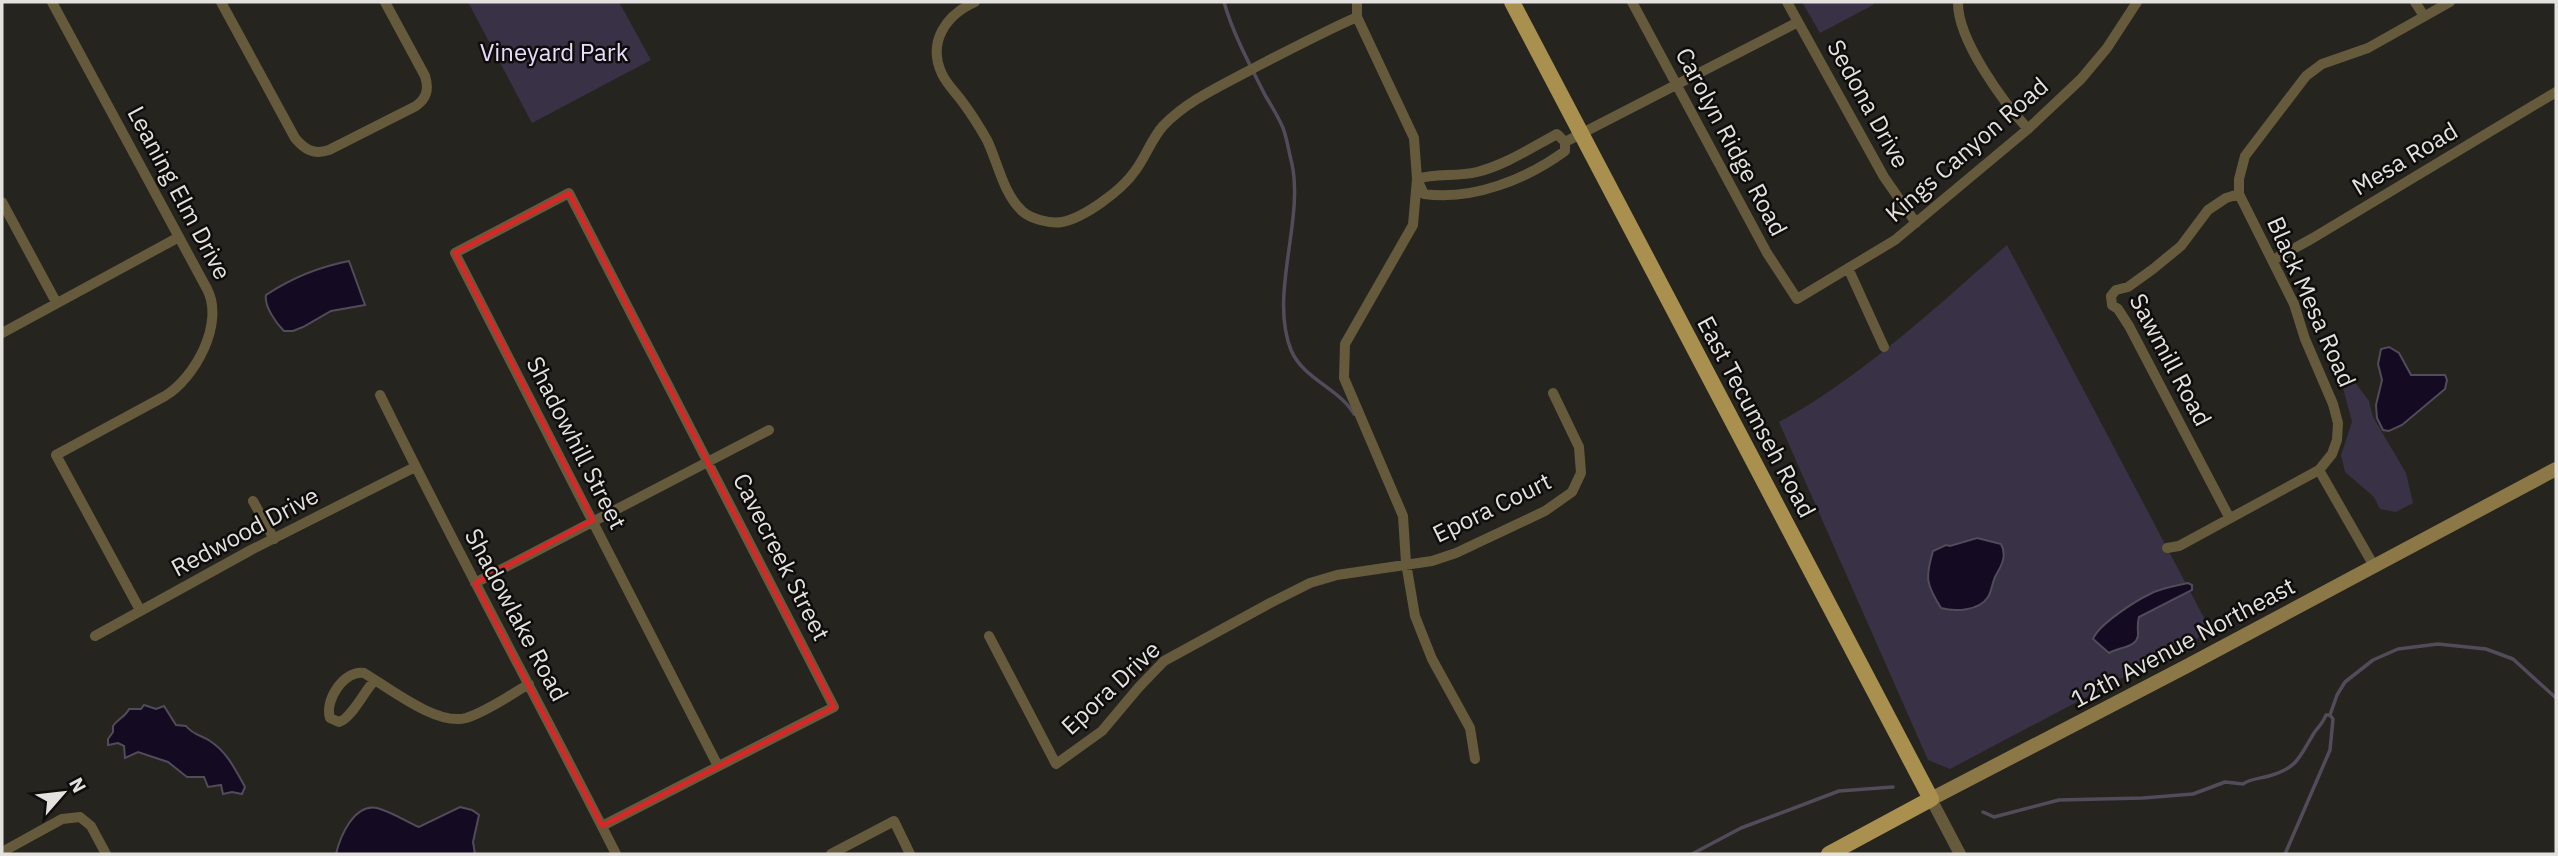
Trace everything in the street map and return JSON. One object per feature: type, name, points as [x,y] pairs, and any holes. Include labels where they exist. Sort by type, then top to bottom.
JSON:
[{"type":"main road","name":"East Tecumseh Road","points":[[1512,2],[1931,799]]},
{"type":"main road","name":"12th Avenue Northeast","points":[[1829,854],[2556,469]]},
{"type":"street","name":"Leaning Elm Drive","points":[[52,2],[212,298],[214,309],[199,359],[181,385],[57,455],[140,610]]},
{"type":"street","points":[[222,2],[290,130],[305,149],[324,152],[416,106],[426,96],[425,76],[385,2]]},
{"type":"street","points":[[975,2],[959,9],[946,22],[937,56],[942,75],[977,122],[1007,191],[1023,212],[1041,221],[1062,222],[1088,211],[1111,195],[1133,174],[1160,129],[1181,109],[1324,31],[1357,17]]},
{"type":"street","points":[[1357,2],[1357,17],[1413,138],[1417,179],[1413,225],[1345,344],[1344,378],[1403,516],[1406,563],[1415,616],[1432,659],[1470,728],[1475,758]]},
{"type":"street","name":"Carolyn Ridge Road","points":[[1632,2],[1767,253],[1797,299]]},
{"type":"street","name":"Sedona Drive","points":[[1787,2],[1884,177],[1916,223]]},
{"type":"street","points":[[1958,2],[1964,34],[2010,109],[2028,129]]},
{"type":"street","name":"Kings Canyon Road","points":[[1797,299],[1883,249],[2028,129],[2081,79],[2107,48],[2137,2]]},
{"type":"street","points":[[2416,2],[2424,16]]},
{"type":"street","name":"Black Mesa Road","points":[[2319,470],[2332,454],[2337,440],[2338,423],[2294,304],[2239,194],[2239,179],[2245,156],[2306,76],[2341,55],[2368,48],[2450,2]]},
{"type":"street","points":[[1565,142],[1798,22]]},
{"type":"street","name":"Mesa Road","points":[[2273,260],[2556,92]]},
{"type":"street","points":[[1557,134],[1565,142],[1565,151],[1560,154],[1500,185],[1483,190],[1439,196],[1424,194],[1417,179],[1428,175],[1452,177],[1478,172],[1498,165],[1557,134]]},
{"type":"street","name":"Cavecreek Street","points":[[569,194],[834,707],[602,826]]},
{"type":"street","name":"Shadowhill Street","points":[[569,194],[456,253],[718,766]]},
{"type":"street","name":"Sawmill Road","points":[[2229,517],[2129,326],[2118,309],[2112,306],[2111,296],[2116,290],[2129,287],[2153,270],[2181,246],[2208,209],[2239,194]]},
{"type":"street","points":[[2,202],[56,302]]},
{"type":"street","points":[[2,332],[179,237]]},
{"type":"street","points":[[1848,268],[1884,346]]},
{"type":"street","name":"Epora Court","points":[[1406,563],[1432,561],[1456,553],[1545,511],[1572,492],[1581,473],[1579,447],[1553,393]]},
{"type":"street","name":"Shadowlake Road","points":[[380,395],[615,854]]},
{"type":"street","points":[[475,583],[769,430]]},
{"type":"street","name":"Redwood Drive","points":[[94,636],[415,467]]},
{"type":"street","points":[[2167,548],[2179,546],[2319,470],[2374,566]]},
{"type":"street","points":[[253,501],[274,539]]},
{"type":"street","name":"Epora Drive","points":[[989,636],[1056,764],[1102,731],[1164,661],[1310,583],[1337,575],[1406,563]]},
{"type":"street","points":[[375,680],[363,692],[348,717],[339,722],[330,718],[327,709],[329,703],[349,674],[359,672],[375,680],[434,715],[452,720],[468,717],[529,684]]},
{"type":"street","name":"East Tecumseh Road","points":[[1931,799],[1960,854]]},
{"type":"street","points":[[2,852],[68,818],[84,819],[93,829],[106,854]]},
{"type":"street","points":[[831,854],[894,821],[910,854]]},
{"type":"highlighted area","points":[[569,193],[834,707],[602,826],[475,583],[593,520],[455,253]]},
{"type":"green space","name":"Vineyard Park","points":[[468,2],[619,2],[651,60],[532,123]]},
{"type":"green space","points":[[1802,2],[1874,2],[1873,5],[1820,33]]},
{"type":"green space","points":[[2007,245],[2211,631],[1950,769],[1928,760],[1779,422],[1869,363]]},
{"type":"green space","points":[[2348,373],[2369,401],[2373,417],[2406,473],[2413,503],[2396,512],[2380,509],[2374,497],[2345,472],[2341,455],[2352,422],[2343,388]]},
{"type":"shaded area","points":[[349,261],[365,305],[331,311],[303,327],[284,331],[269,309],[266,295],[306,274]]},
{"type":"shaded area","points":[[2389,347],[2399,353],[2411,375],[2445,375],[2447,380],[2445,389],[2402,425],[2389,431],[2383,430],[2377,418],[2376,405],[2382,380],[2378,364],[2381,349]]},
{"type":"shaded area","points":[[1977,538],[2001,544],[2004,552],[1989,595],[1984,602],[1973,608],[1941,608],[1928,581],[1933,551]]},
{"type":"shaded area","points":[[2188,583],[2192,585],[2192,590],[2139,617],[2137,639],[2131,645],[2109,653],[2093,639],[2109,620],[2135,602],[2159,590]]},
{"type":"shaded area","points":[[144,705],[156,709],[164,706],[176,725],[186,726],[216,745],[230,761],[245,787],[242,794],[223,794],[221,785],[208,787],[204,777],[187,777],[168,762],[138,752],[125,758],[124,746],[118,743],[108,745],[113,726],[129,709],[141,709]]},
{"type":"shaded area","points":[[460,807],[479,815],[473,842],[475,854],[336,854],[349,823],[361,811],[377,808],[419,827]]},
{"type":"waterway","points":[[1224,2],[1242,49],[1283,128],[1292,164],[1294,209],[1284,306],[1285,329],[1291,350],[1304,369],[1348,405],[1354,414]]},
{"type":"waterway","points":[[1983,812],[1994,817],[2059,800],[2193,794],[2225,782],[2243,784],[2279,773],[2301,755],[2326,715],[2330,715],[2345,682],[2373,660],[2398,649],[2438,644],[2486,649],[2513,659],[2556,698]]},
{"type":"waterway","points":[[2285,854],[2330,750],[2333,719],[2330,715]]},
{"type":"waterway","points":[[1692,854],[1741,828],[1839,791],[1893,787]]}]
